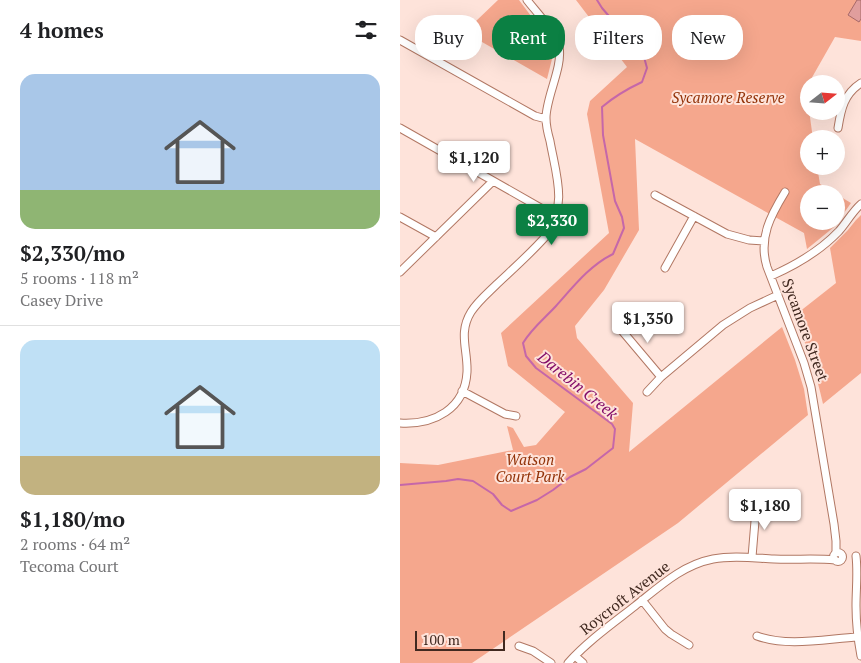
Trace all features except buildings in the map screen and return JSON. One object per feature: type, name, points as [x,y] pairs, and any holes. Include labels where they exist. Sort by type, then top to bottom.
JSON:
[{"type":"street","points":[[400,423],[415,424],[435,419],[455,403],[466,380],[464,330],[471,313],[485,296],[542,242],[550,231],[557,215],[560,200],[559,187],[546,119],[559,59],[559,48],[552,33],[527,0]]},
{"type":"street","points":[[400,40],[535,116],[546,119]]},
{"type":"street","points":[[838,128],[840,111],[846,97],[861,83]]},
{"type":"street","points":[[400,128],[546,211],[557,215]]},
{"type":"street","points":[[400,272],[493,181]]},
{"type":"street","name":"Sycamore Street","points":[[785,192],[768,224],[764,242],[764,257],[804,363],[811,387],[826,470],[838,555]]},
{"type":"street","points":[[655,195],[727,234],[764,242]]},
{"type":"street","points":[[771,276],[794,265],[821,247],[837,233],[861,204]]},
{"type":"street","points":[[665,268],[694,216]]},
{"type":"street","points":[[400,217],[436,237]]},
{"type":"street","points":[[647,392],[661,377],[723,326],[750,308],[778,295]]},
{"type":"street","points":[[618,326],[661,377]]},
{"type":"street","points":[[462,391],[505,414],[516,416]]},
{"type":"street","points":[[752,557],[755,504]]},
{"type":"street","name":"Roycroft Avenue","points":[[568,663],[588,642],[642,600],[683,570],[701,562],[722,557],[822,559],[838,555],[859,555]]},
{"type":"street","points":[[859,555],[856,611],[861,656]]},
{"type":"street","points":[[642,600],[671,634],[689,645]]},
{"type":"street","points":[[757,636],[774,641],[807,641],[858,637]]},
{"type":"street","points":[[520,646],[526,647],[551,663]]},
{"type":"street","points":[[575,656],[583,663]]},
{"type":"green space","points":[[498,0],[519,0],[530,15],[492,15],[492,48],[482,42],[482,15]]},
{"type":"green space","points":[[576,0],[861,0],[861,41],[835,37],[813,75],[800,75],[800,120],[810,120],[812,130],[800,130],[800,175],[818,175],[822,185],[800,185],[800,230],[830,230],[807,249],[804,233],[635,139],[639,230],[604,290],[575,326],[577,338],[633,403],[629,452],[782,327],[804,389],[808,415],[678,523],[472,663],[400,663],[400,463],[438,465],[513,450],[507,426],[513,428],[524,447],[536,445],[565,412],[508,366],[501,333],[609,233],[587,114],[590,101],[627,67],[622,60],[662,60],[662,15],[587,15]]},
{"type":"green space","points":[[514,60],[552,60],[547,79]]},
{"type":"green space","points":[[845,199],[851,203],[845,211]]},
{"type":"green space","points":[[861,215],[861,373],[823,404],[811,359],[794,316],[836,283],[830,248]]},
{"type":"waterway","name":"Darebin Creek","points":[[400,485],[458,479],[473,481],[493,494],[502,505],[511,511],[537,500],[570,477],[586,469],[613,448],[615,429],[612,424],[536,368],[526,356],[523,343],[534,328],[582,277],[597,264],[613,254],[624,228],[622,217],[615,201],[603,135],[602,107],[621,93],[642,82],[647,68],[644,57],[597,0]]},
{"type":"park label","name":"Sycamore Reserve","points":[[728,98]]},
{"type":"park label","name":"Watson Court Park","points":[[530,468]]}]
